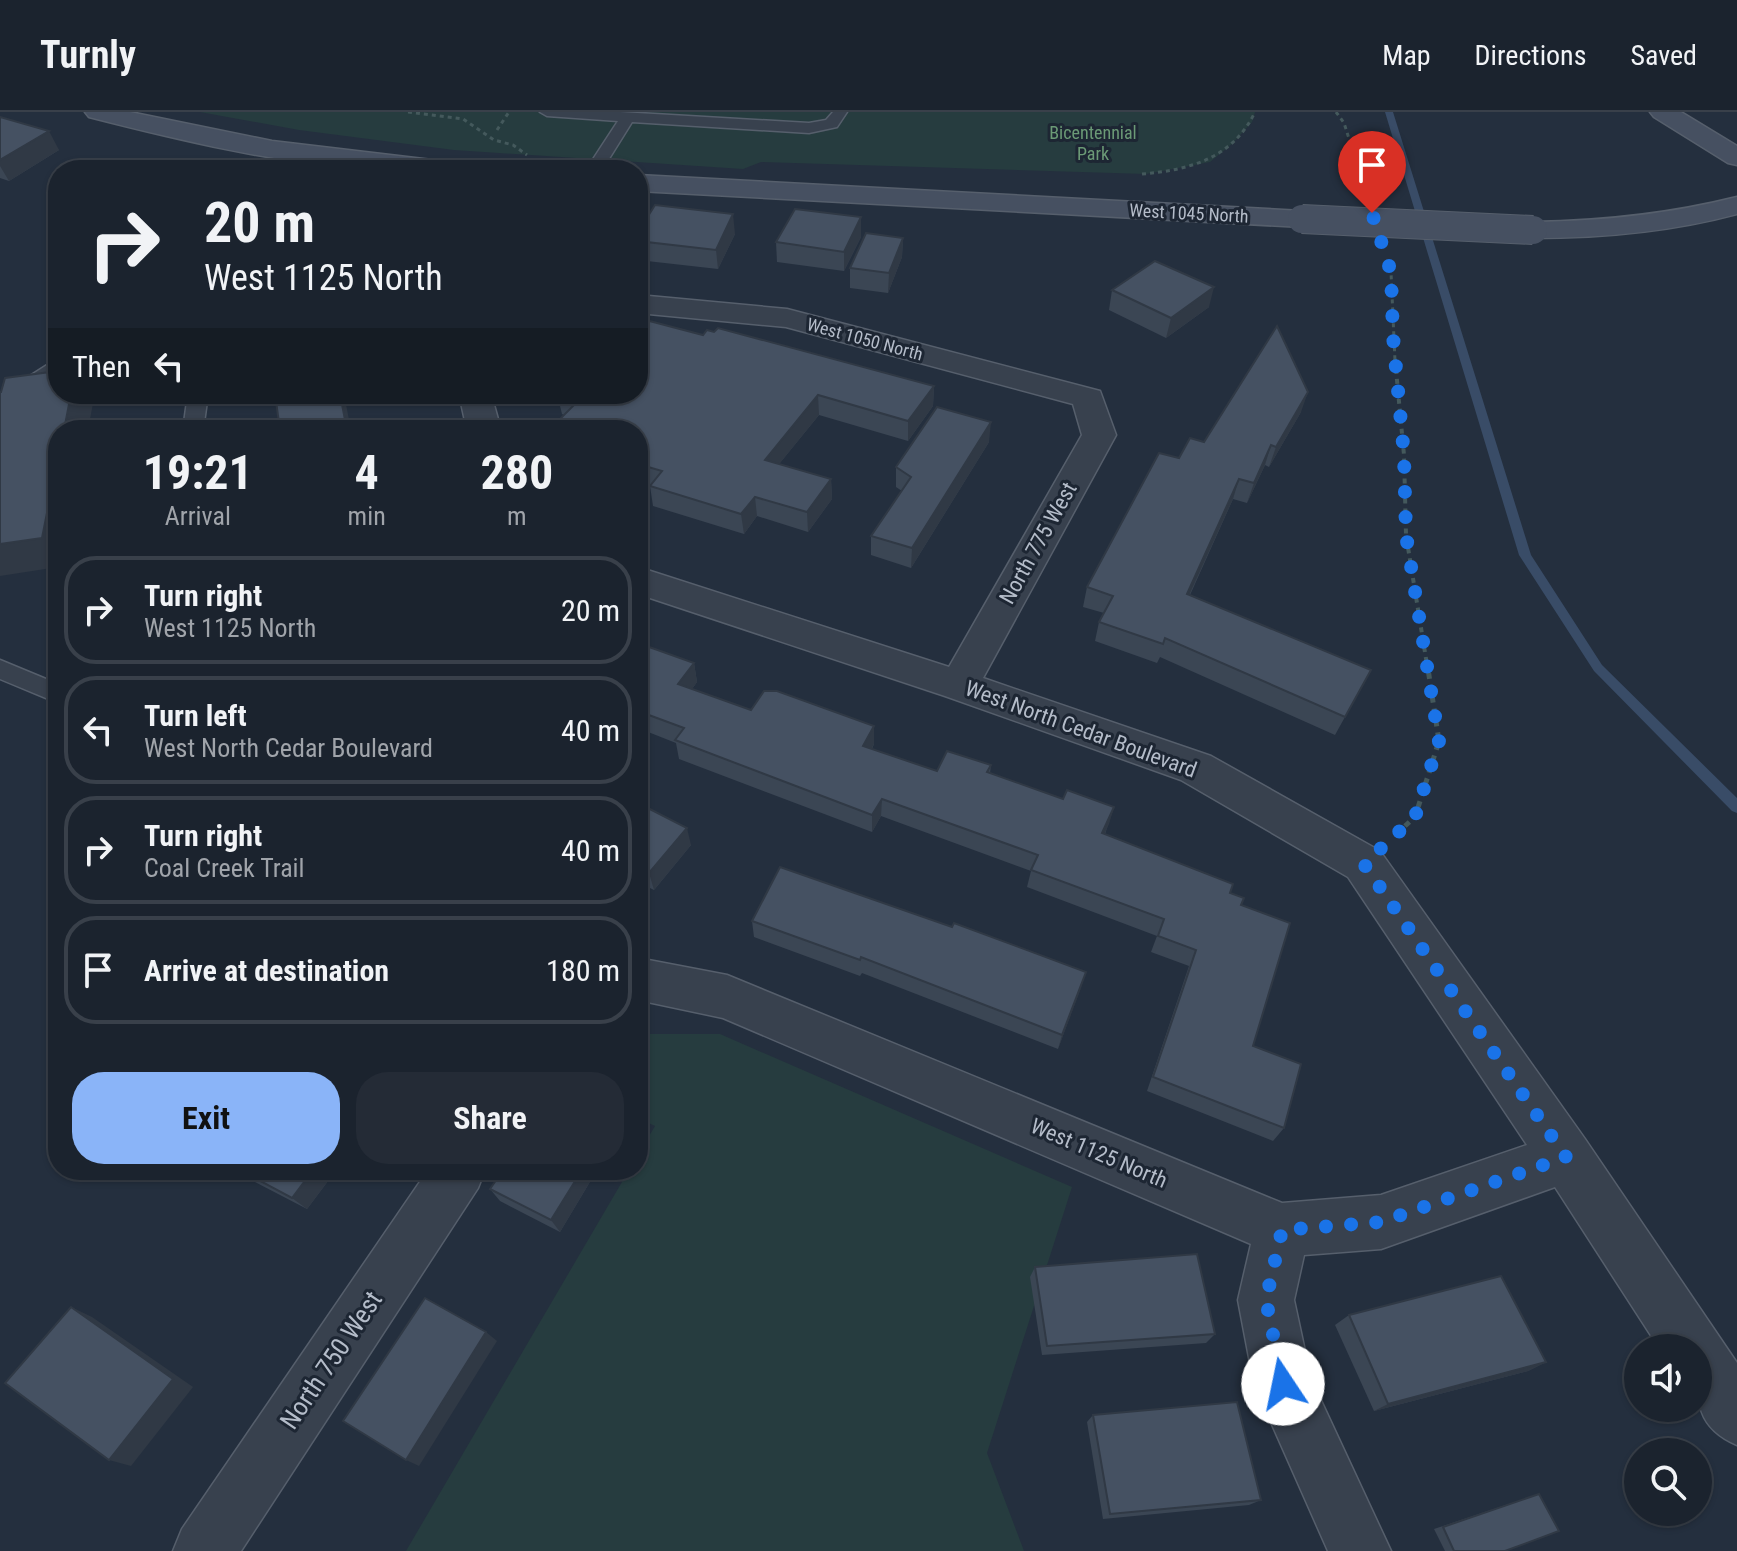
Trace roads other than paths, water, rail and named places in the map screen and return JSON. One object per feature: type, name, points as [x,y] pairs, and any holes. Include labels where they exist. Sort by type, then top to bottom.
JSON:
[{"type":"main road","points":[[98,112],[192,135],[320,160]]},
{"type":"main road","points":[[1663,112],[1737,157]]},
{"type":"main road","name":"West 1045 North","points":[[648,184],[1533,230],[1637,228],[1697,217],[1737,205]]},
{"type":"street","name":"West 1050 North","points":[[648,305],[787,318],[1088,398]]},
{"type":"street","name":"North 775 West","points":[[959,685],[1099,435],[1088,398]]},
{"type":"street","name":"West North Cedar Boulevard","points":[[648,583],[959,685],[1196,768],[1364,864],[1566,1157],[1683,1334]]},
{"type":"street","name":"West 1125 North","points":[[648,981],[727,997],[1282,1230],[1381,1222],[1566,1157]]},
{"type":"street","name":"North 750 West","points":[[204,1551],[452,1180]]},
{"type":"street","points":[[1282,1230],[1266,1300],[1283,1384],[1360,1551]]},
{"type":"street","points":[[1712,1377],[1737,1415]]},
{"type":"lane","points":[[547,112],[809,128],[829,126],[837,120],[840,112]]},
{"type":"lane","points":[[600,160],[628,117]]},
{"type":"lane","points":[[0,404],[48,371]]},
{"type":"lane","points":[[0,669],[48,690]]},
{"type":"waterway","points":[[1389,112],[1525,555],[1598,668],[1737,807]]},
{"type":"park label","name":"Bicentennial Park","points":[[1093,142]]}]
